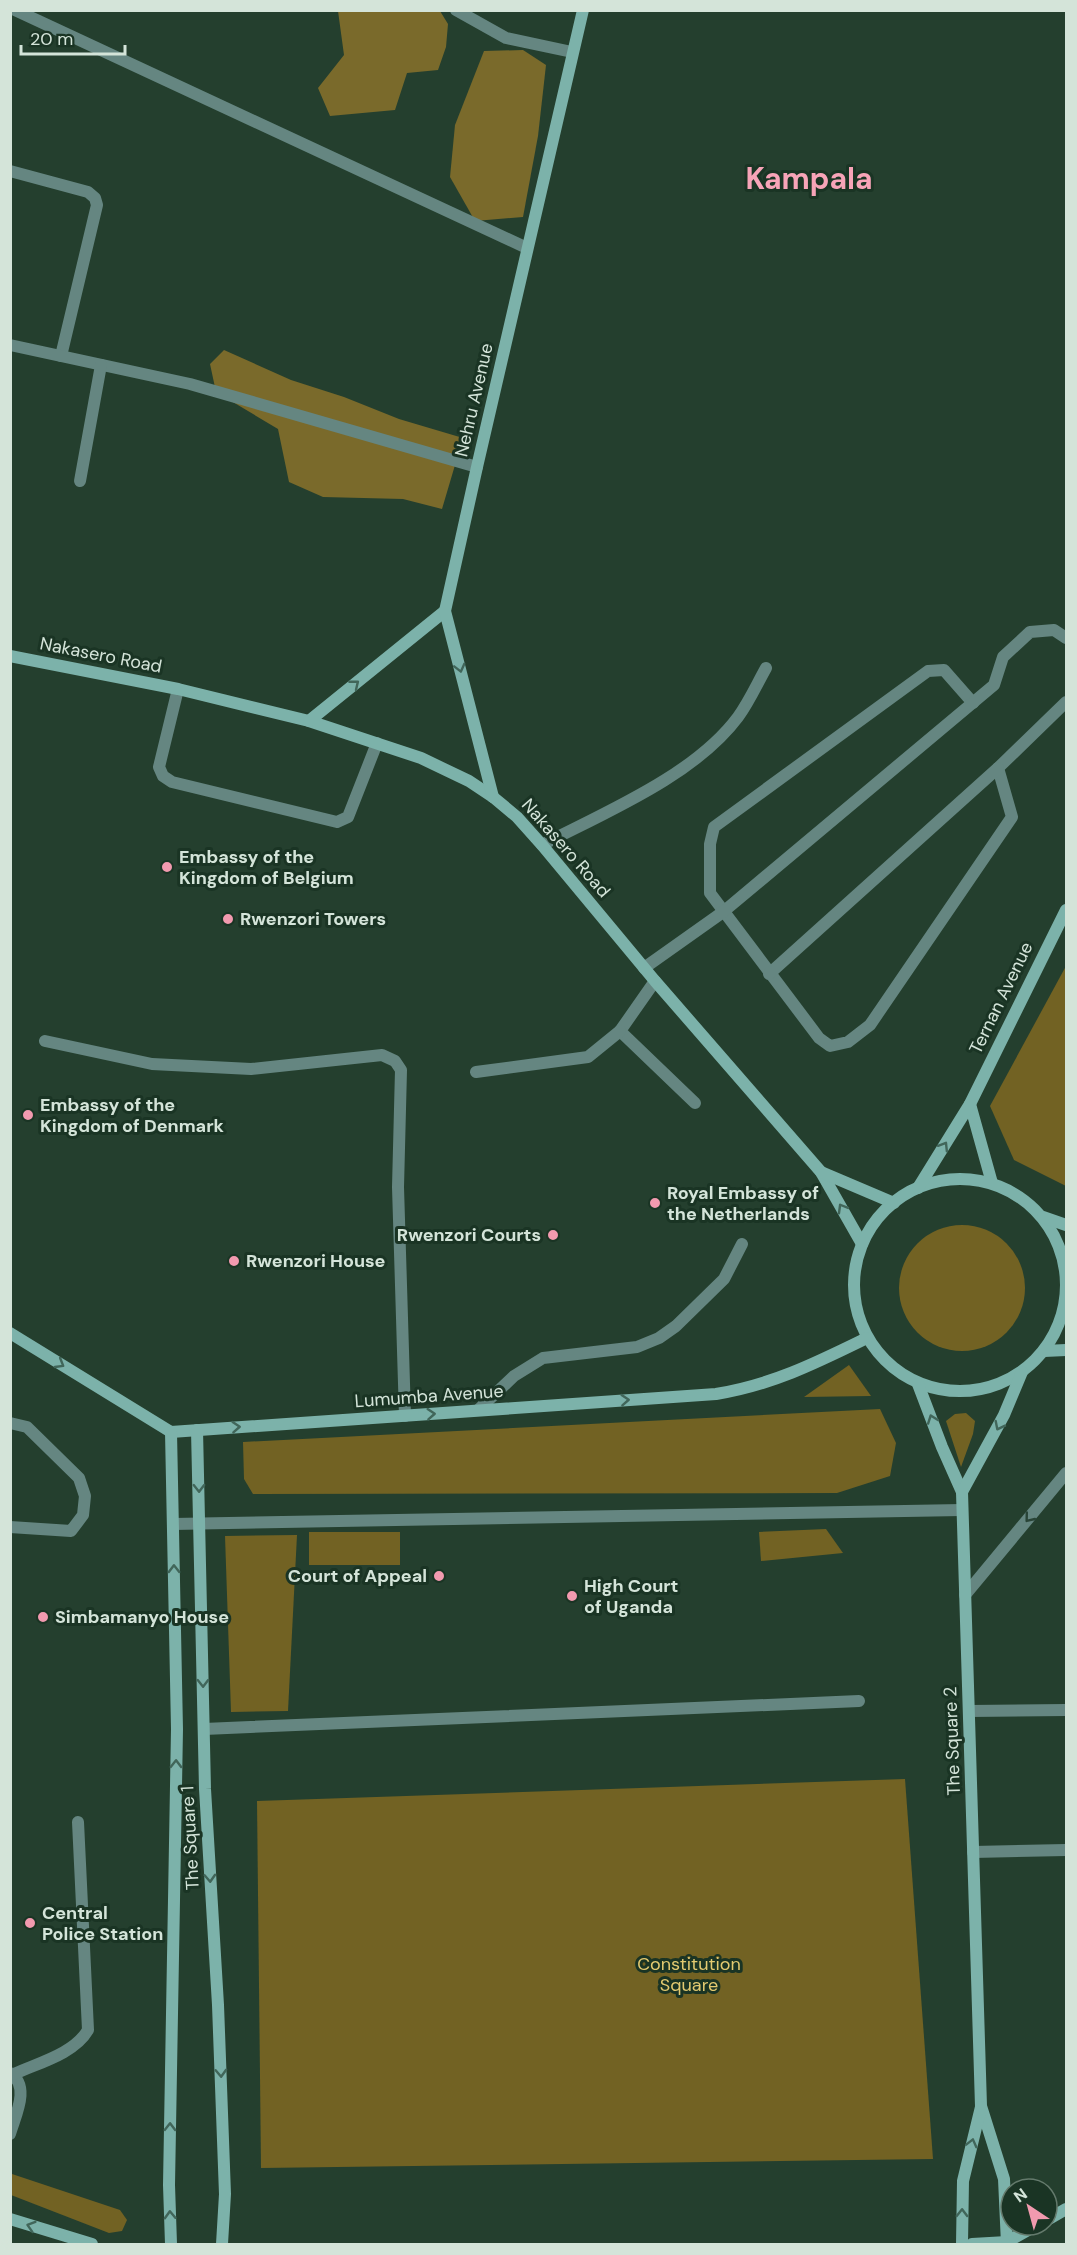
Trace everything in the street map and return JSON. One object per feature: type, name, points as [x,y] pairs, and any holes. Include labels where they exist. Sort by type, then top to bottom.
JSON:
[{"type":"main road","name":"Nehru Avenue","points":[[493,797],[446,611],[583,10]]},
{"type":"main road","points":[[309,721],[446,611]]},
{"type":"main road","name":"Nakasero Road","points":[[10,656],[178,689],[309,721],[446,769],[493,797],[517,817],[542,845],[655,981],[821,1172],[862,1244]]},
{"type":"main road","name":"Ternan Avenue","points":[[918,1188],[970,1104],[1066,910]]},
{"type":"main road","points":[[970,1104],[992,1183]]},
{"type":"main road","name":"Nakasero Road","points":[[821,1172],[894,1203]]},
{"type":"main road","points":[[955,1179],[992,1183],[1028,1203],[1043,1218],[1058,1242],[1066,1269],[1066,1298],[1058,1326],[1044,1351],[1022,1372],[998,1385],[971,1391],[944,1391],[918,1384],[898,1373],[881,1357],[867,1338],[857,1312],[853,1285],[854,1271],[862,1244],[875,1221],[894,1203],[918,1188],[955,1179]]},
{"type":"main road","points":[[1043,1218],[1066,1226]]},
{"type":"main road","points":[[10,1333],[171,1432]]},
{"type":"main road","name":"Lumumba Avenue","points":[[171,1432],[716,1394],[750,1389],[789,1375],[867,1338]]},
{"type":"main road","points":[[1044,1351],[1066,1350]]},
{"type":"main road","points":[[962,1492],[1004,1416],[1022,1372]]},
{"type":"main road","name":"The Square 2","points":[[918,1384],[962,1492],[981,2106],[963,2181],[962,2244]]},
{"type":"main road","name":"The Square 1","points":[[197,1430],[205,1789],[218,2005],[225,2194],[222,2244]]},
{"type":"main road","name":"The Square 1","points":[[171,1432],[177,1729],[171,2244]]},
{"type":"main road","name":"The Square 2","points":[[981,2106],[1004,2179],[1007,2243]]},
{"type":"main road","points":[[10,2219],[92,2244]]},
{"type":"main road","points":[[972,2244],[1007,2243]]},
{"type":"street","points":[[15,10],[527,249]]},
{"type":"street","points":[[456,10],[506,38],[572,52]]},
{"type":"street","points":[[10,171],[88,192],[95,198],[97,205],[61,356]]},
{"type":"street","points":[[10,345],[190,384],[477,467]]},
{"type":"street","points":[[80,481],[101,365]]},
{"type":"street","points":[[644,968],[723,912],[994,685],[1003,657],[1030,632],[1054,630],[1066,638]]},
{"type":"street","points":[[542,845],[663,782],[714,743],[738,716],[766,668]]},
{"type":"street","points":[[973,703],[944,670],[928,671],[714,827],[710,844],[710,893],[819,1038],[830,1046],[848,1042],[870,1025],[1012,817],[998,768]]},
{"type":"street","points":[[178,689],[159,767],[163,776],[172,782],[337,822],[348,817],[377,743]]},
{"type":"street","points":[[770,974],[998,768],[1066,702]]},
{"type":"street","points":[[476,1072],[588,1057],[620,1031],[655,981]]},
{"type":"street","points":[[620,1031],[695,1103]]},
{"type":"street","points":[[45,1041],[152,1064],[251,1070],[382,1055],[395,1061],[401,1070],[398,1187],[405,1416]]},
{"type":"street","points":[[478,1410],[514,1376],[543,1358],[637,1347],[659,1338],[676,1326],[724,1279],[742,1244]]},
{"type":"street","points":[[10,1423],[27,1426],[79,1478],[85,1496],[83,1515],[71,1531],[10,1527]]},
{"type":"street","points":[[965,1595],[1066,1473]]},
{"type":"street","points":[[173,1524],[962,1510]]},
{"type":"street","points":[[204,1729],[858,1701]]},
{"type":"street","points":[[969,1711],[1066,1710]]},
{"type":"street","points":[[10,2134],[21,2094],[20,2083],[12,2073],[59,2054],[82,2040],[88,2030],[78,1822]]},
{"type":"street","points":[[973,1852],[1066,1850]]},
{"type":"green space","points":[[1066,966],[1066,1186],[1014,1160],[990,1106]]},
{"type":"green space","points":[[962,1225],[986,1230],[1006,1244],[1020,1264],[1025,1288],[1020,1312],[1006,1332],[986,1346],[962,1351],[938,1346],[918,1332],[904,1312],[899,1288],[904,1264],[918,1244],[938,1230]]},
{"type":"green space","points":[[849,1365],[871,1396],[804,1397]]},
{"type":"green space","points":[[880,1409],[896,1443],[890,1476],[837,1493],[253,1494],[244,1479],[243,1442]]},
{"type":"green space","points":[[966,1413],[975,1421],[973,1434],[961,1467],[946,1421],[955,1414]]},
{"type":"green space","points":[[826,1529],[843,1553],[761,1561],[759,1532]]},
{"type":"green space","points":[[309,1532],[400,1532],[400,1565],[309,1565]]},
{"type":"green space","points":[[297,1535],[288,1711],[231,1712],[225,1536]]},
{"type":"green space","name":"Constitution Square","points":[[905,1779],[933,2159],[261,2168],[257,1801]]},
{"type":"green space","points":[[12,2174],[120,2210],[127,2220],[122,2231],[109,2233],[11,2195]]},
{"type":"shaded area","points":[[338,11],[440,11],[448,24],[446,47],[438,70],[407,73],[395,110],[330,116],[318,88],[344,55]]},
{"type":"shaded area","points":[[523,50],[546,65],[538,136],[523,217],[475,221],[450,177],[455,125],[484,51]]},
{"type":"shaded area","points":[[224,350],[291,380],[344,397],[399,419],[463,438],[442,509],[403,499],[323,497],[289,482],[278,429],[216,392],[210,364]]},
{"type":"place","name":"Embassy of the Kingdom of Belgium","points":[[167,867]]},
{"type":"place","name":"Rwenzori Towers","points":[[228,919]]},
{"type":"place","name":"Embassy of the Kingdom of Denmark","points":[[28,1115]]},
{"type":"place","name":"Royal Embassy of the Netherlands","points":[[655,1203]]},
{"type":"place","name":"Rwenzori Courts","points":[[553,1235]]},
{"type":"place","name":"Rwenzori House","points":[[234,1261]]},
{"type":"place","name":"Court of Appeal","points":[[439,1576]]},
{"type":"place","name":"High Court of Uganda","points":[[572,1596]]},
{"type":"place","name":"Simbamanyo House","points":[[43,1617]]},
{"type":"place","name":"Central Police Station","points":[[30,1923]]},
{"type":"district","name":"Kampala","points":[[809,179]]}]
